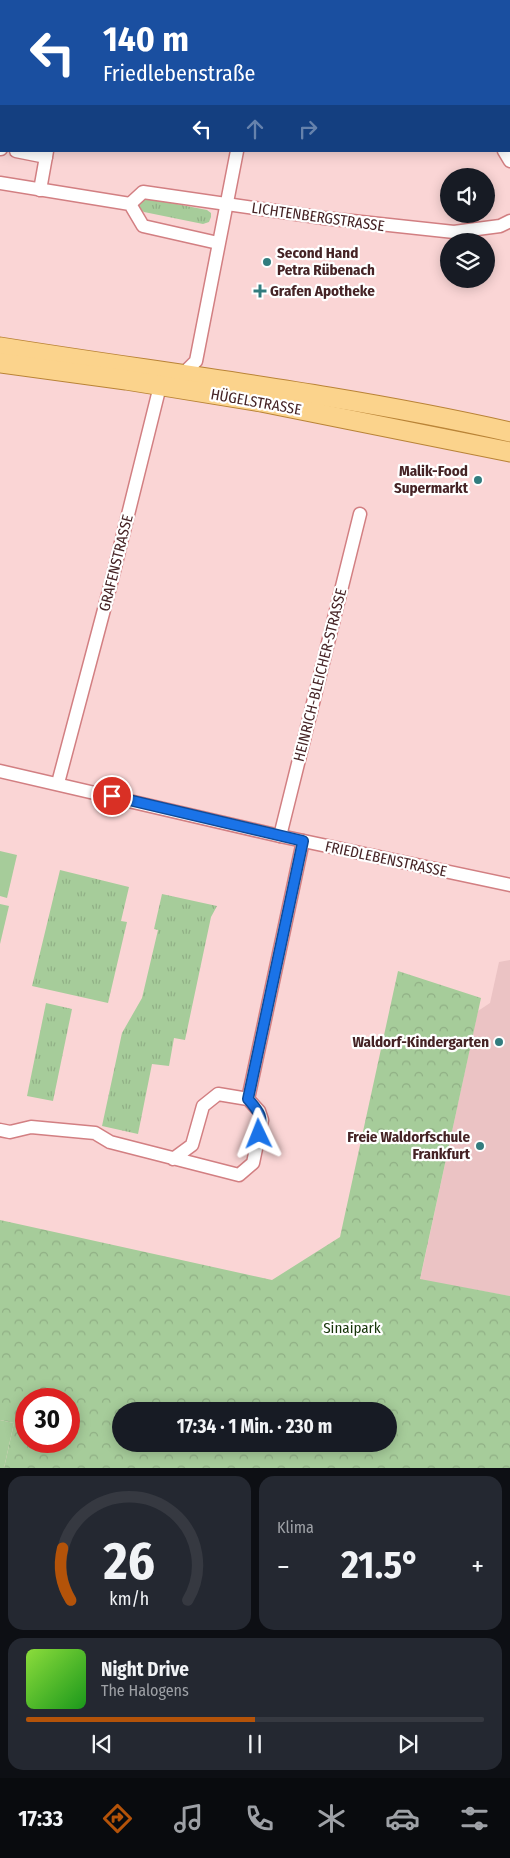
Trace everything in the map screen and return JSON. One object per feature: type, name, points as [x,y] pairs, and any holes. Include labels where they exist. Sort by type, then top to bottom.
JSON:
[{"type":"main road","name":"HÜGELSTRASSE","points":[[0,347],[194,376],[387,408],[510,432]]},
{"type":"main road","name":"HÜGELSTRASSE","points":[[0,363],[160,386],[194,376],[261,402],[510,452]]},
{"type":"street","points":[[26,152],[46,154],[40,190]]},
{"type":"street","points":[[160,386],[194,376],[237,152]]},
{"type":"street","points":[[0,183],[130,204],[143,226],[218,243]]},
{"type":"street","name":"LICHTENBERGSTRASSE","points":[[130,204],[142,192],[388,226],[454,232],[500,226],[510,221]]},
{"type":"street","name":"GRAFENSTRASSE","points":[[58,783],[110,587],[160,386]]},
{"type":"street","name":"HEINRICH-BLEICHER-STRASSE","points":[[280,836],[360,514]]},
{"type":"street","name":"FRIEDLEBENSTRASSE","points":[[0,771],[280,836],[510,885]]},
{"type":"street","points":[[248,1099],[303,841]]},
{"type":"street","points":[[0,1130],[10,1132],[31,1127],[95,1133],[110,1142],[173,1159],[239,1175],[254,1163],[262,1120],[258,1110],[248,1099],[218,1094],[203,1106],[192,1145],[173,1159]]},
{"type":"street","points":[[192,1145],[203,1166]]},
{"type":"shaded area","name":"Freie Waldorfschule Frankfurt","points":[[510,960],[510,1296],[420,1280],[478,1011],[490,1003],[499,962]]},
{"type":"green space","points":[[146,198],[207,210],[211,213],[211,217],[209,222],[203,224],[144,212],[139,209],[138,205],[141,200]]},
{"type":"green space","points":[[0,851],[17,855],[7,898],[0,896]]},
{"type":"green space","points":[[60,870],[129,887],[121,921],[127,922],[108,1003],[32,986]]},
{"type":"green space","points":[[162,894],[217,906],[211,917],[185,1040],[174,1038],[169,1066],[152,1064],[138,1134],[102,1126],[122,1033],[142,998],[158,930],[154,929]]},
{"type":"green space","points":[[0,904],[9,906],[0,944]]},
{"type":"green space","name":"Sinaipark","points":[[398,971],[481,998],[420,1279],[510,1296],[510,1468],[4,1468],[14,1423],[0,1420],[0,1220],[272,1280],[340,1237]]},
{"type":"green space","points":[[46,1003],[72,1009],[53,1101],[27,1096]]},
{"type":"green space","points":[[0,1420],[14,1423],[4,1468],[0,1468]]},
{"type":"green space","points":[[195,1452],[215,1452],[215,1455]]},
{"type":"place","name":"Second Hand Petra Rübenach","points":[[267,262]]},
{"type":"place","name":"Grafen Apotheke","points":[[260,291]]},
{"type":"place","name":"Malik-Food Supermarkt","points":[[478,480]]},
{"type":"place","name":"Waldorf-Kindergarten","points":[[499,1042]]},
{"type":"place","name":"Freie Waldorfschule Frankfurt","points":[[480,1146]]},
{"type":"route","points":[[112,796],[303,841],[248,1099],[258,1110],[262,1120],[259,1134]]}]
